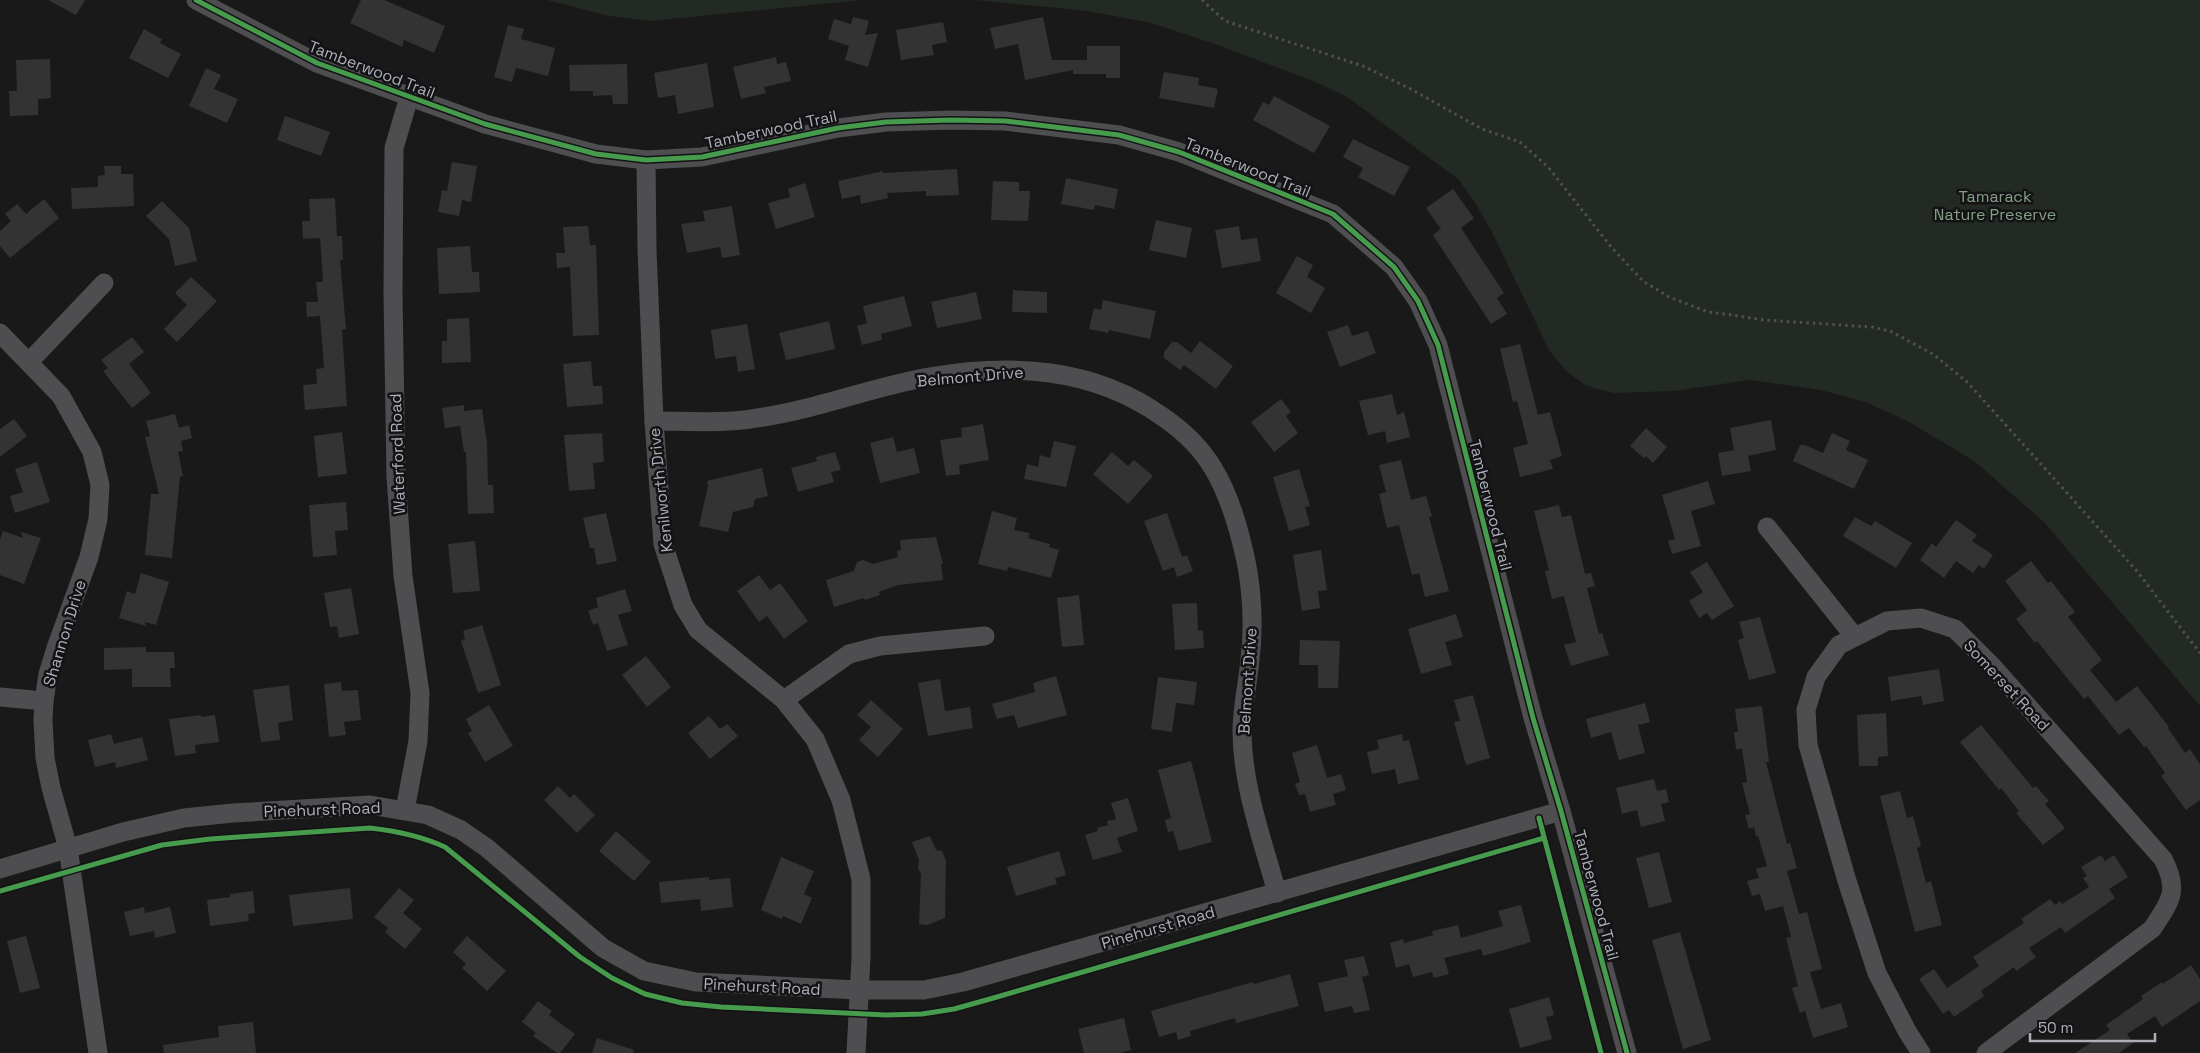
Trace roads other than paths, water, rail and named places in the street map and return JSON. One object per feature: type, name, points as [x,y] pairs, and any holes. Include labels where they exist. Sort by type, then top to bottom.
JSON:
[{"type":"street","name":"Tamberwood Trail","points":[[196,0],[317,63],[485,124],[596,154],[646,160],[702,157],[838,128],[886,122],[1005,121],[1118,135],[1179,152],[1332,214],[1394,267],[1418,301],[1438,345],[1533,718],[1561,811],[1627,1053]]},
{"type":"street","name":"Waterford Road","points":[[405,810],[418,741],[420,693],[403,576],[396,477],[393,293],[394,148],[409,97]]},
{"type":"street","name":"Kenilworth Drive","points":[[646,160],[647,250],[654,422],[663,544],[683,605],[698,630],[784,700],[814,739],[841,800],[862,879],[861,958],[856,1053]]},
{"type":"street","points":[[29,362],[104,282]]},
{"type":"street","name":"Shannon Drive","points":[[0,333],[61,396],[92,452],[100,485],[98,519],[89,557],[56,648],[44,701],[45,758],[51,788],[68,848],[98,1053]]},
{"type":"street","name":"Belmont Drive","points":[[654,422],[756,419],[804,409],[929,377],[1012,369],[1063,373],[1110,387],[1147,405],[1182,431],[1213,468],[1232,508],[1246,562],[1251,656],[1242,729],[1244,767],[1277,893]]},
{"type":"street","points":[[1767,527],[1854,636]]},
{"type":"street","name":"Somerset Road","points":[[1921,1053],[1907,1031],[1877,974],[1847,881],[1808,745],[1806,710],[1816,677],[1839,645],[1887,620],[1921,618],[1955,629],[2006,682],[2163,859],[2170,872],[2173,888],[2170,903],[2152,929],[1986,1053]]},
{"type":"street","points":[[784,700],[849,654],[880,646],[985,636]]},
{"type":"street","points":[[0,698],[44,701]]},
{"type":"street","name":"Pinehurst Road","points":[[0,869],[146,826],[208,815],[370,805],[428,815],[461,830],[487,848],[603,948],[644,971],[696,982],[858,990],[924,990],[963,982],[1561,811]]},
{"type":"park label","name":"Tamarack Nature Preserve","points":[[1995,205]]}]
